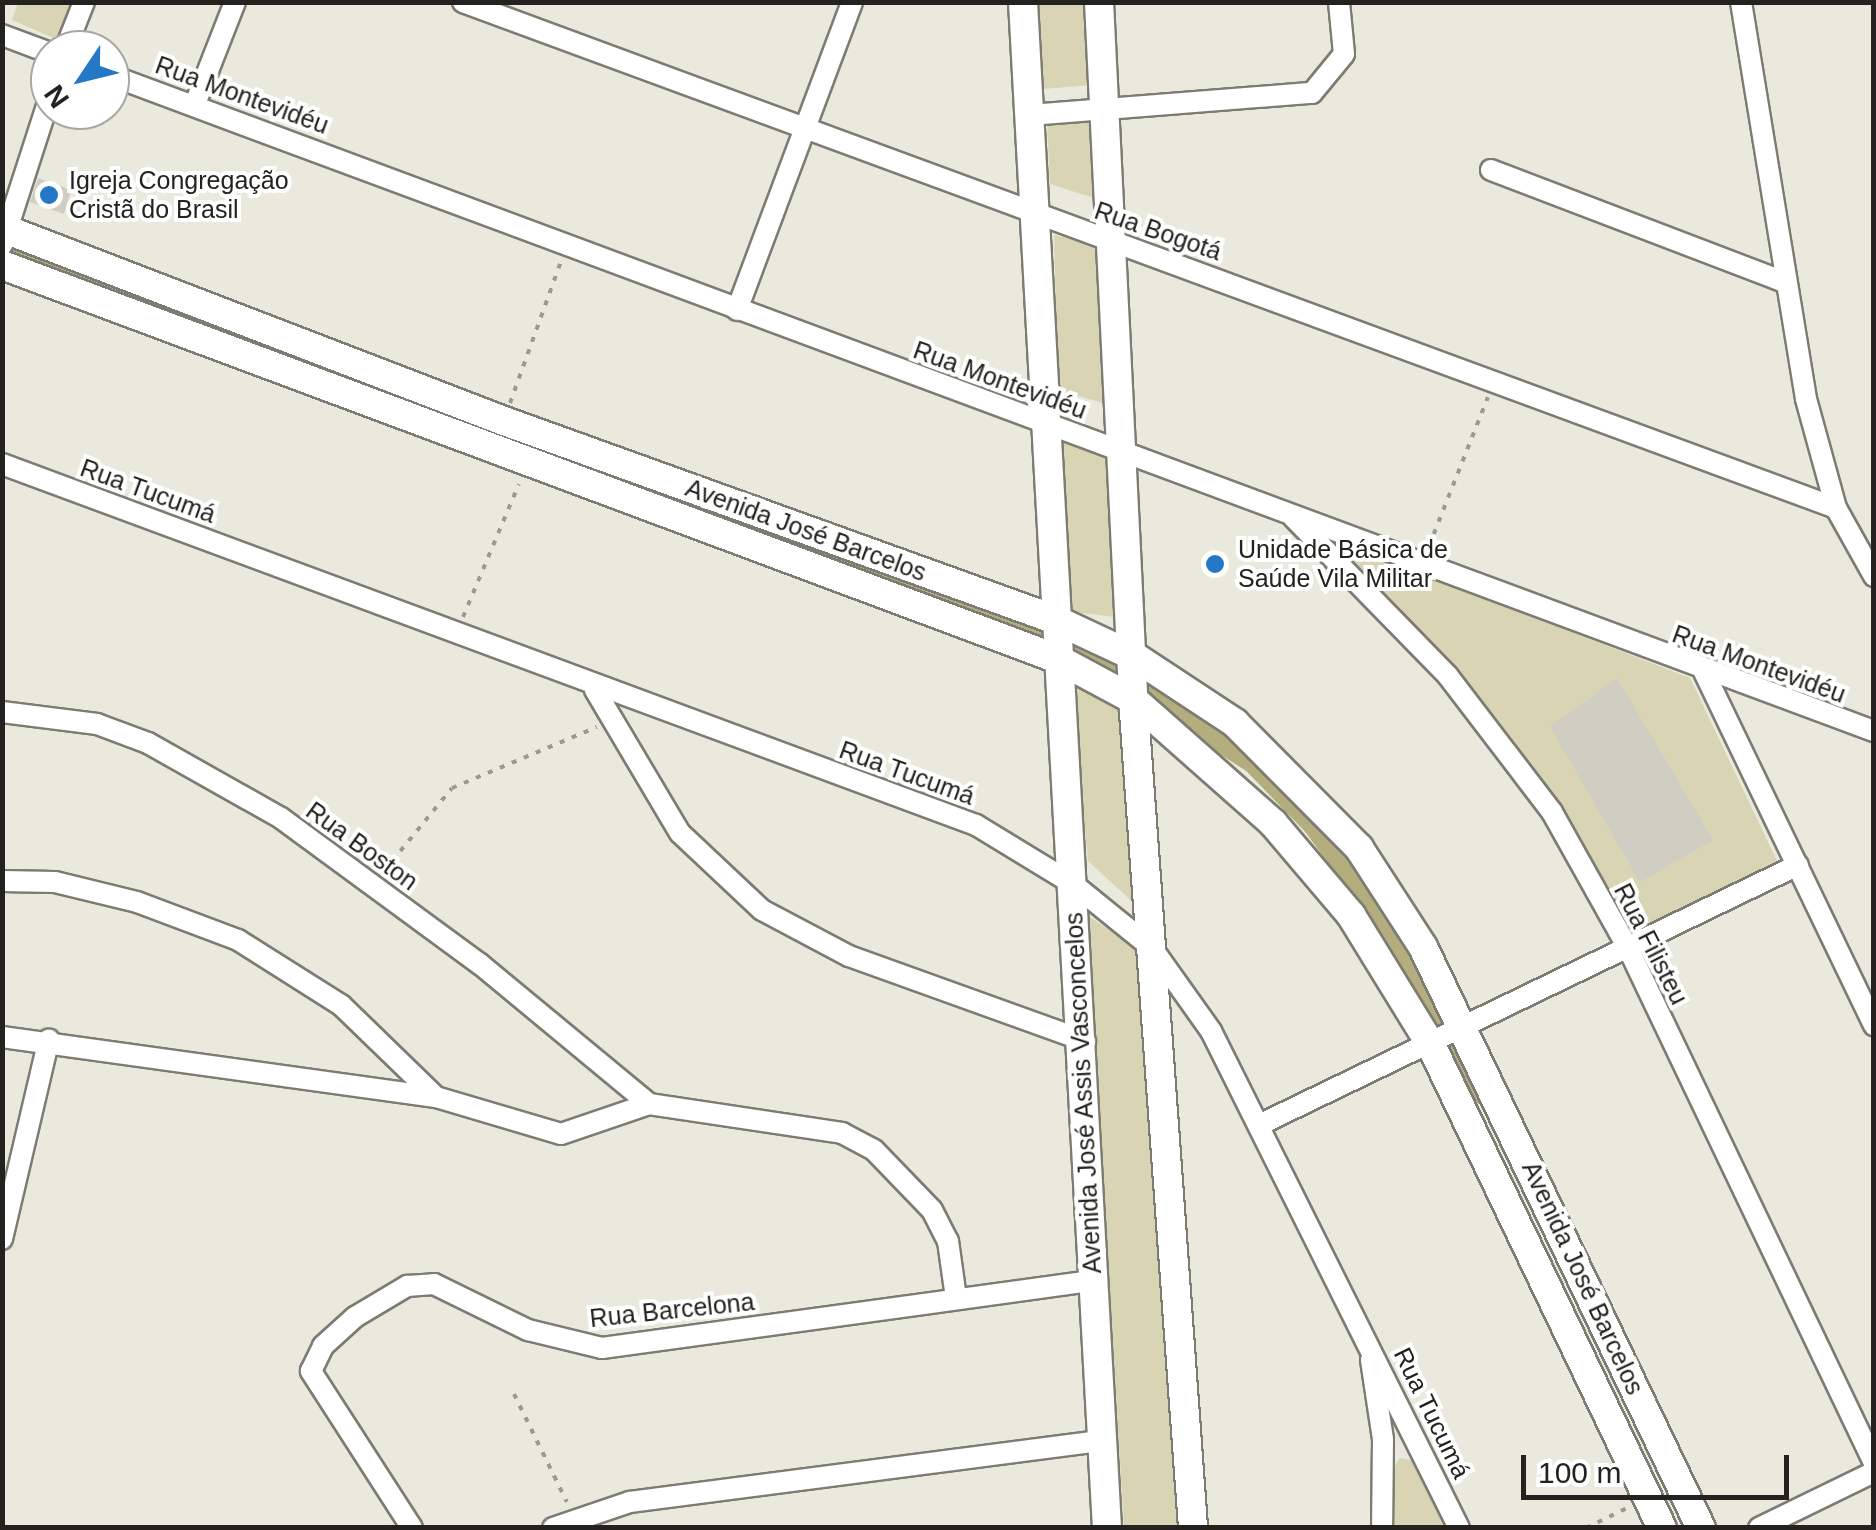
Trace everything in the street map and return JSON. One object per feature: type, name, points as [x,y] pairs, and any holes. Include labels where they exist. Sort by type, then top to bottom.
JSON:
[{"type":"street","points":[[73,30],[84,2]]},
{"type":"street","points":[[195,104],[235,2]]},
{"type":"street","name":"Rua Bogotá","points":[[462,2],[806,128],[1034,217],[1106,236],[1836,508]]},
{"type":"street","points":[[737,310],[852,2]]},
{"type":"street","name":"Avenida José Assis Vasconcelos","points":[[1023,2],[1057,641],[1084,1042],[1092,1281],[1107,1528]]},
{"type":"street","points":[[1099,2],[1106,236],[1126,453],[1135,678],[1193,1528]]},
{"type":"street","points":[[1030,115],[1312,93],[1344,54],[1339,2]]},
{"type":"street","points":[[1742,2],[1786,282],[1836,508],[1873,572]]},
{"type":"street","points":[[2,35],[30,46]]},
{"type":"street","name":"Rua Montevidéu","points":[[130,81],[1288,512],[1704,672],[1874,731]]},
{"type":"street","points":[[4,236],[39,130]]},
{"type":"street","points":[[1491,170],[1786,282]]},
{"type":"street","name":"Avenida José Barcelos","points":[[4,236],[504,422],[1057,641],[1235,723],[1318,802],[1394,899],[1448,1037],[1662,1528]]},
{"type":"street","name":"Avenida José Barcelos","points":[[2,265],[526,463],[1057,641],[1135,678],[1312,863],[1448,1037],[1702,1528]]},
{"type":"street","name":"Rua Tucumá","points":[[2,464],[456,630],[596,690],[976,826],[1072,884],[1152,948],[1212,1030],[1367,1335],[1459,1528]]},
{"type":"street","name":"Rua Filisteu","points":[[1288,512],[1506,747],[1629,950],[1874,1463]]},
{"type":"street","points":[[1704,672],[1874,1024]]},
{"type":"street","points":[[596,690],[610,722],[680,834],[762,910],[848,956],[1084,1042]]},
{"type":"street","name":"Rua Boston","points":[[2,712],[97,724],[148,743],[308,835],[650,1104]]},
{"type":"street","points":[[1261,1124],[1629,950],[1798,865]]},
{"type":"street","points":[[2,882],[55,882],[137,902],[238,940],[340,1005],[436,1098]]},
{"type":"street","points":[[2,1037],[50,1040],[436,1098],[561,1134],[650,1104],[784,1118],[874,1150],[932,1210],[948,1240],[956,1298]]},
{"type":"street","points":[[2,1239],[50,1040]]},
{"type":"street","name":"Rua Barcelona","points":[[412,1528],[311,1371],[323,1346],[406,1286],[434,1284],[528,1330],[602,1348],[1092,1281]]},
{"type":"street","points":[[1367,1335],[1383,1439],[1382,1528]]},
{"type":"street","points":[[1383,1439],[1414,1436]]},
{"type":"street","points":[[553,1528],[574,1516],[1101,1441]]},
{"type":"street","points":[[1759,1528],[1874,1472]]},
{"type":"path","points":[[504,422],[568,242]]},
{"type":"path","points":[[1421,564],[1494,382]]},
{"type":"path","points":[[456,630],[503,536],[526,463]]},
{"type":"path","points":[[373,888],[452,788],[610,722]]},
{"type":"path","points":[[514,1394],[574,1516]]},
{"type":"path","points":[[1586,1528],[1648,1498]]},
{"type":"shaded area","points":[[18,3],[80,3],[68,30],[35,30],[12,20]]},
{"type":"shaded area","points":[[1037,3],[1085,3],[1092,85],[1042,89]]},
{"type":"shaded area","points":[[1092,117],[1097,199],[1050,184],[1047,121]]},
{"type":"shaded area","points":[[1054,235],[1101,246],[1110,405],[1058,390]]},
{"type":"shaded area","points":[[1054,437],[1108,459],[1124,499],[1109,497],[1115,617],[1065,611],[1064,465]]},
{"type":"shaded area","points":[[1336,541],[1690,678],[1778,863],[1631,936],[1552,795],[1458,673]]},
{"type":"shaded area","points":[[1072,682],[1129,710],[1137,906],[1088,861]]},
{"type":"shaded area","points":[[1087,915],[1137,949],[1179,1527],[1124,1527]]},
{"type":"shaded area","points":[[1400,1458],[1420,1462],[1452,1527],[1388,1528],[1389,1474]]},
{"type":"building","name":"Igreja Congregação Cristã do Brasil","points":[[38,178],[71,190],[64,214],[30,202]]},
{"type":"building","points":[[1617,678],[1713,840],[1640,882],[1550,727]]},
{"type":"waterway","points":[[21,251],[162,304]]},
{"type":"waterway","points":[[721,513],[1078,644],[1257,759],[1318,822],[1373,898],[1476,1088]]},
{"type":"place","name":"Igreja Congregação Cristã do Brasil","points":[[49,195]]},
{"type":"place","name":"Unidade Básica de Saúde Vila Militar","points":[[1215,564]]}]
